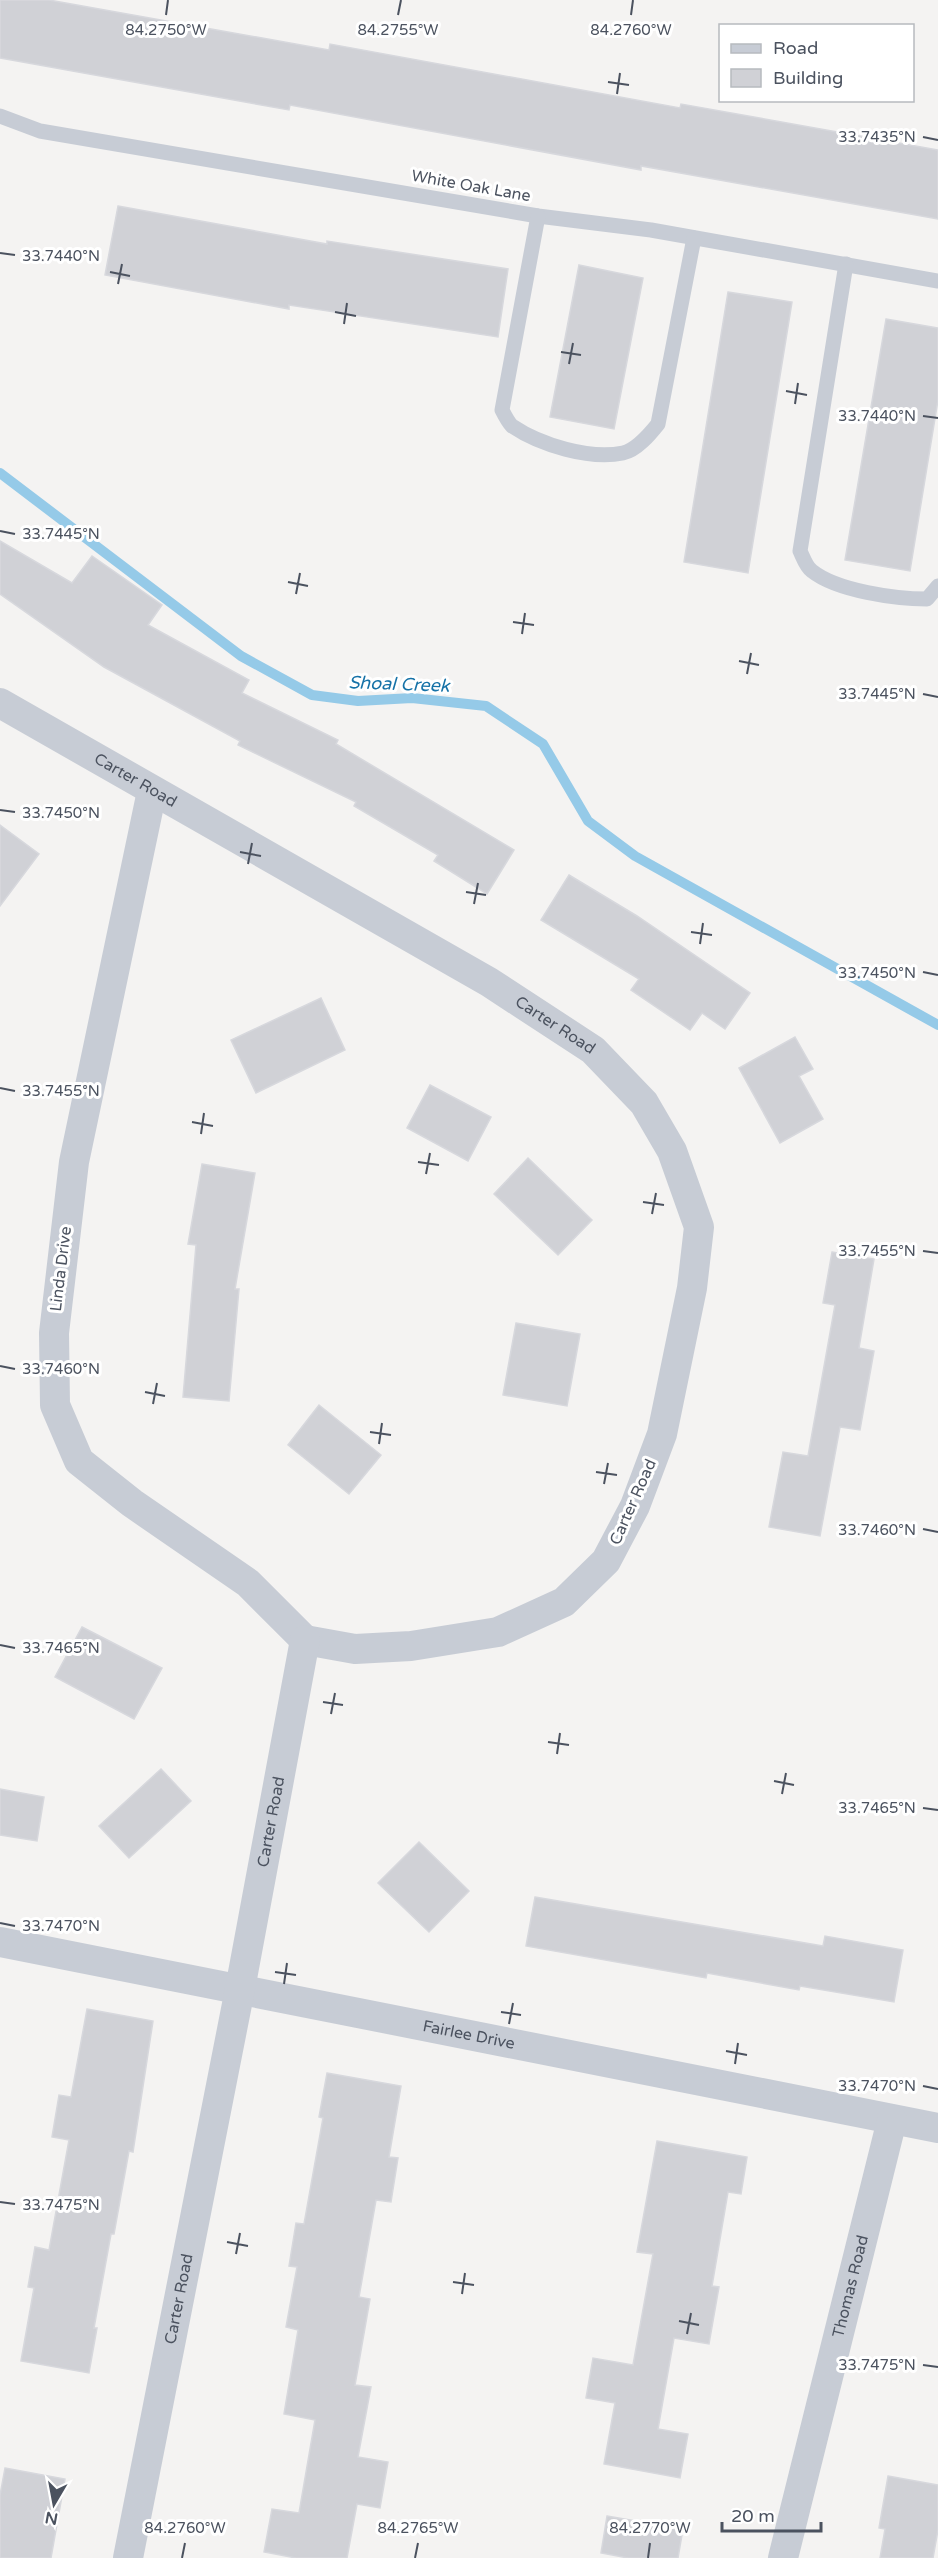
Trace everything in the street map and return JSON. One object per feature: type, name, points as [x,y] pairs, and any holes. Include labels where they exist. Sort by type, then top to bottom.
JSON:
[{"type":"street","name":"Carter Road","points":[[0,703],[489,982],[593,1050],[644,1103],[672,1151],[699,1227],[692,1288],[663,1434],[635,1506],[606,1561],[564,1602],[498,1632],[411,1646],[355,1649],[305,1640],[240,1989],[129,2558]]},
{"type":"street","name":"Linda Drive","points":[[153,791],[74,1162],[54,1333],[56,1405],[78,1461],[132,1503],[248,1583],[305,1640]]},
{"type":"street","name":"Fairlee Drive","points":[[0,1942],[938,2128]]},
{"type":"street","name":"Thomas Road","points":[[783,2558],[892,2120]]},
{"type":"lane","name":"White Oak Lane","points":[[0,116],[40,131],[538,216],[694,238],[938,281]]},
{"type":"lane","points":[[538,216],[502,410],[510,425],[552,445],[585,453],[625,453],[647,438],[658,424],[694,238]]},
{"type":"lane","points":[[846,264],[800,551],[810,570],[835,584],[898,599],[927,599],[938,586]]},
{"type":"building","points":[[0,0],[49,0],[329,50],[330,44],[680,108],[681,104],[938,150],[938,219],[641,166],[641,170],[290,105],[289,110],[0,58]]},
{"type":"building","points":[[118,206],[327,244],[327,241],[508,269],[498,337],[289,305],[289,309],[105,275]]},
{"type":"building","points":[[579,265],[643,278],[614,429],[550,417]]},
{"type":"building","points":[[728,292],[792,302],[748,573],[684,562]]},
{"type":"building","points":[[886,319],[938,328],[938,400],[910,571],[845,560]]},
{"type":"building","points":[[0,541],[72,583],[92,556],[162,605],[148,625],[249,680],[242,693],[338,740],[336,744],[514,850],[487,894],[434,861],[438,855],[354,806],[356,802],[238,745],[240,741],[104,667],[0,594]]},
{"type":"building","points":[[0,825],[39,854],[0,906]]},
{"type":"building","points":[[569,875],[637,916],[750,993],[725,1029],[702,1013],[690,1030],[631,990],[639,979],[541,920]]},
{"type":"building","points":[[321,998],[345,1050],[256,1093],[231,1040]]},
{"type":"building","points":[[795,1037],[813,1069],[799,1076],[823,1119],[780,1143],[739,1068]]},
{"type":"building","points":[[430,1085],[491,1117],[468,1161],[407,1128]]},
{"type":"building","points":[[528,1158],[592,1220],[558,1255],[494,1194]]},
{"type":"building","points":[[202,1164],[255,1173],[235,1289],[239,1289],[229,1401],[183,1397],[196,1245],[188,1244]]},
{"type":"building","points":[[832,1252],[874,1259],[859,1348],[874,1351],[860,1430],[840,1427],[820,1536],[769,1527],[783,1452],[808,1456],[835,1305],[823,1303]]},
{"type":"building","points":[[516,1323],[580,1334],[567,1406],[503,1395]]},
{"type":"building","points":[[319,1405],[381,1455],[349,1494],[288,1445]]},
{"type":"building","points":[[82,1627],[162,1668],[134,1719],[55,1677]]},
{"type":"building","points":[[161,1769],[191,1801],[129,1858],[99,1826]]},
{"type":"building","points":[[0,1789],[44,1797],[37,1841],[0,1835]]},
{"type":"building","points":[[419,1842],[469,1891],[429,1932],[378,1883]]},
{"type":"building","points":[[535,1897],[823,1946],[825,1936],[903,1950],[894,2002],[800,1986],[799,1990],[707,1973],[706,1978],[526,1946]]},
{"type":"building","points":[[87,2009],[153,2021],[133,2152],[129,2151],[114,2234],[111,2234],[94,2328],[97,2328],[89,2373],[21,2361],[34,2288],[28,2287],[35,2247],[49,2250],[69,2140],[52,2137],[59,2095],[71,2097]]},
{"type":"building","points":[[327,2073],[401,2086],[389,2157],[398,2158],[391,2202],[376,2200],[359,2297],[370,2299],[355,2385],[371,2387],[358,2457],[388,2462],[380,2508],[357,2504],[347,2558],[296,2558],[264,2552],[272,2509],[299,2513],[315,2420],[284,2414],[298,2330],[286,2327],[297,2267],[289,2266],[296,2223],[304,2224],[323,2118],[319,2117]]},
{"type":"building","points":[[657,2141],[747,2157],[741,2194],[728,2192],[712,2286],[719,2287],[709,2344],[674,2338],[658,2429],[688,2434],[680,2478],[604,2464],[615,2403],[586,2398],[593,2358],[633,2365],[653,2254],[637,2252]]},
{"type":"building","points":[[5,2468],[65,2479],[51,2558],[0,2558],[0,2495]]},
{"type":"building","points":[[888,2476],[938,2485],[938,2530],[933,2558],[880,2558],[885,2529],[879,2528]]},
{"type":"building","points":[[607,2516],[683,2529],[678,2558],[628,2558],[601,2553]]},
{"type":"waterway","name":"Shoal Creek","points":[[0,473],[241,656],[312,695],[358,701],[412,698],[486,706],[543,744],[588,821],[635,856],[938,1025]]}]
